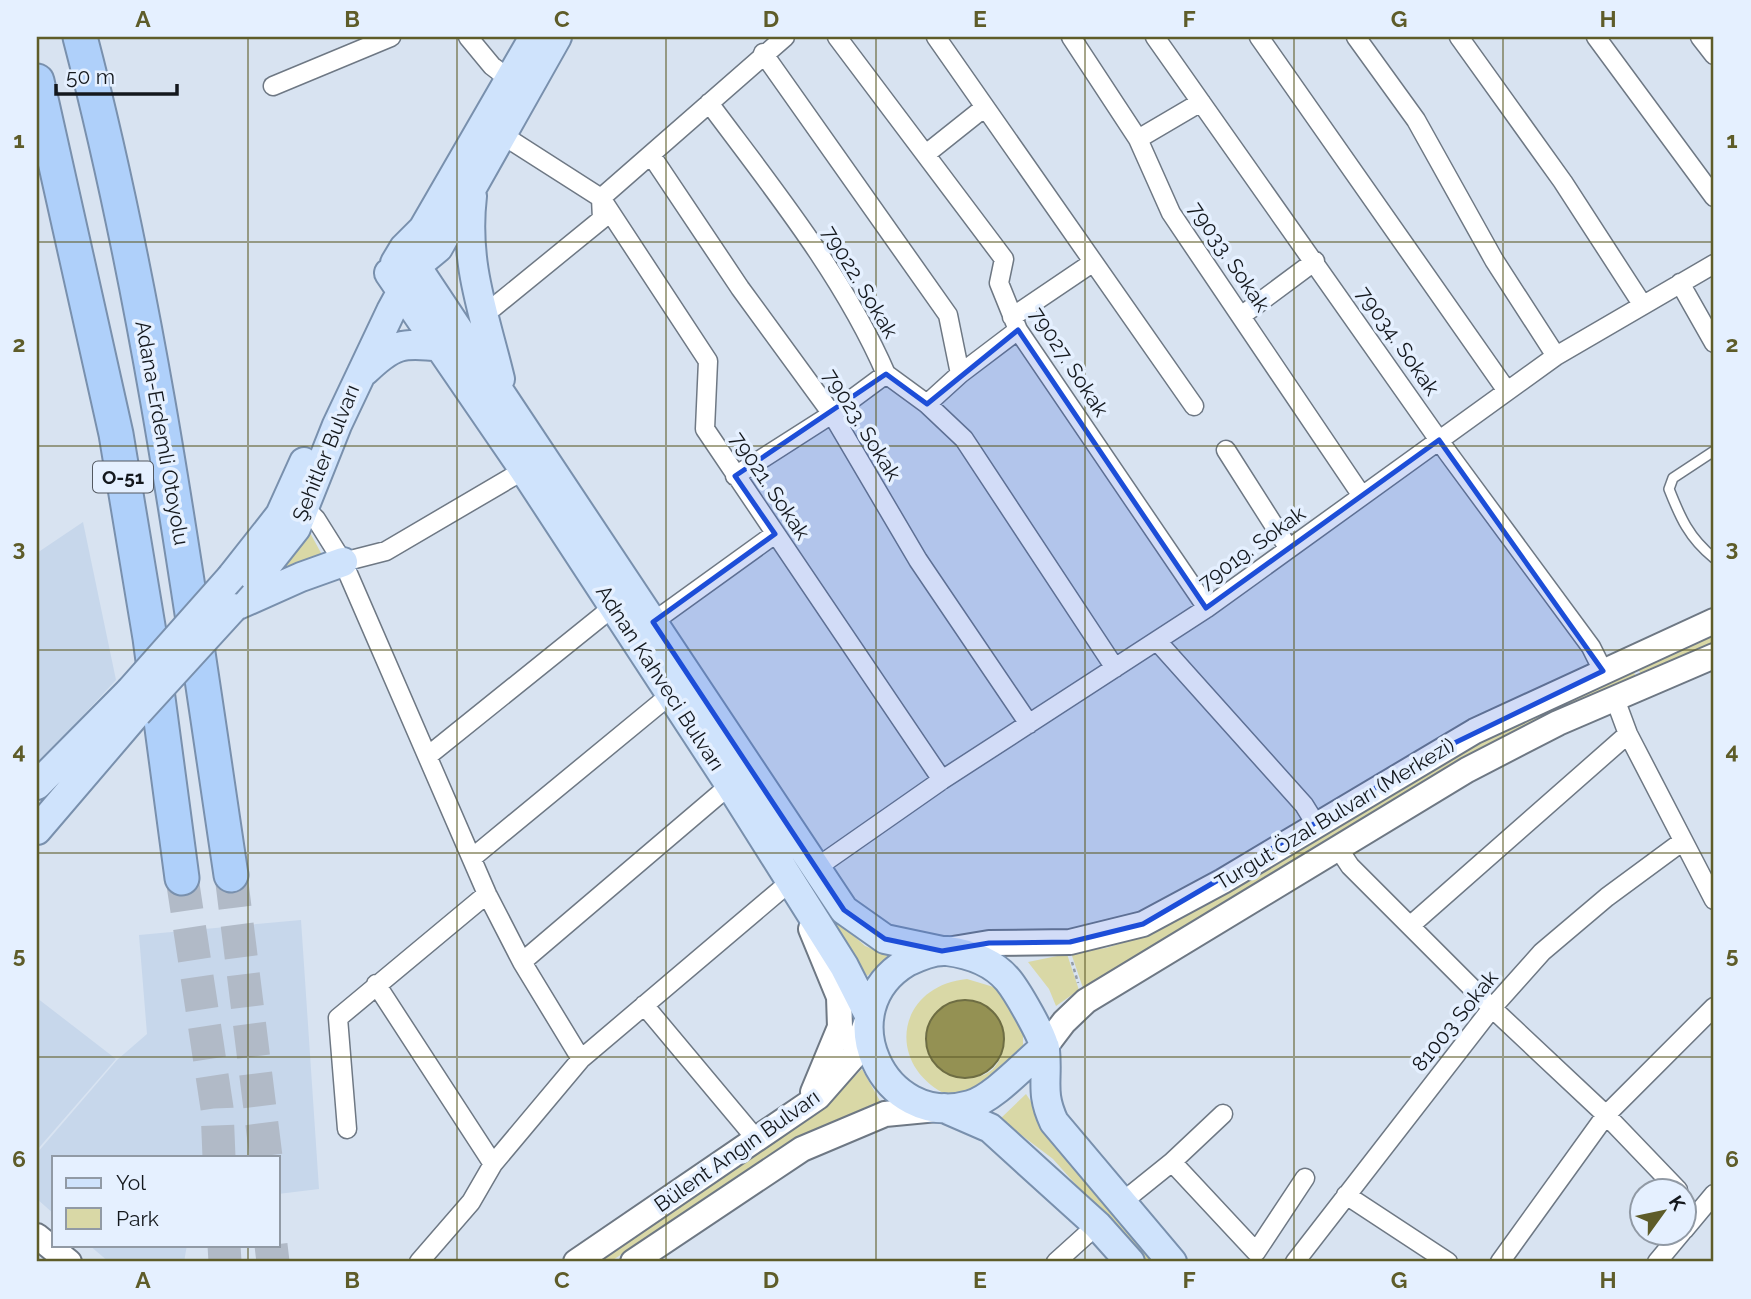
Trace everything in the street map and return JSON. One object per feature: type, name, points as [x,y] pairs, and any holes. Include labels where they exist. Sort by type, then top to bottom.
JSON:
[{"type":"highway","name":"Adana-Erdemli Otoyolu","points":[[80,37],[121,212],[158,402],[231,875]]},
{"type":"highway","name":"O-51","points":[[37,80],[116,434],[150,638],[182,878]]},
{"type":"main road","name":"Şehitler Bulvarı","points":[[37,830],[280,515],[423,229],[534,37]]},
{"type":"main road","name":"Şehitler Bulvarı","points":[[37,785],[134,702],[233,608],[296,528],[402,270],[438,248],[557,37]]},
{"type":"main road","points":[[474,183],[468,245],[471,270],[504,397]]},
{"type":"main road","points":[[402,270],[441,347]]},
{"type":"main road","points":[[402,270],[504,397]]},
{"type":"main road","points":[[357,378],[383,353],[401,344],[441,347]]},
{"type":"main road","name":"Adnan Kahveci Bulvarı","points":[[441,347],[730,785],[803,875],[844,910],[885,939],[942,951]]},
{"type":"main road","name":"Adnan Kahveci Bulvarı","points":[[504,397],[653,622],[803,875],[869,1015]]},
{"type":"main road","points":[[233,608],[301,577],[344,562]]},
{"type":"main road","name":"Turgut Özal Bulvarı (Merkezi)","points":[[942,951],[989,943],[1070,942],[1130,929],[1181,905],[1475,731],[1714,621]]},
{"type":"main road","name":"Turgut Özal Bulvarı (Merkezi)","points":[[1045,1047],[1064,1022],[1086,1001],[1467,770],[1558,723],[1714,656]]},
{"type":"main road","points":[[803,875],[839,997],[840,1027],[807,1105]]},
{"type":"main road","points":[[1130,1262],[1097,1225],[990,1128],[944,1108],[918,1103],[894,1089],[878,1067],[869,1042],[869,1015],[878,990],[896,969],[917,956],[942,951],[967,954],[989,964],[1008,981],[1045,1047],[1044,1101],[1054,1122],[1172,1262]]},
{"type":"main road","name":"Bülent Angın Bulvarı","points":[[576,1262],[818,1097],[854,1056],[869,1015]]},
{"type":"main road","points":[[944,1108],[971,1105],[995,1092],[1045,1047]]},
{"type":"main road","name":"Bülent Angın Bulvarı","points":[[633,1262],[802,1149],[886,1114],[944,1108]]},
{"type":"main road","points":[[37,1236],[69,1262]]},
{"type":"street","points":[[273,86],[391,37]]},
{"type":"street","points":[[468,37],[492,66],[509,79]]},
{"type":"street","points":[[483,310],[494,307],[602,219],[601,198],[763,53],[785,37]]},
{"type":"street","name":"79027. Sokak","points":[[837,37],[1004,259],[999,283],[1015,323],[1206,608]]},
{"type":"street","points":[[936,37],[1194,406]]},
{"type":"street","name":"79033. Sokak","points":[[1071,37],[1138,139],[1171,213],[1362,496]]},
{"type":"street","name":"79034. Sokak","points":[[1155,37],[1439,440],[1591,647],[1603,671]]},
{"type":"street","points":[[1259,37],[1507,391]]},
{"type":"street","points":[[1356,37],[1416,120],[1480,237],[1556,356]]},
{"type":"street","points":[[1458,37],[1563,181],[1642,304]]},
{"type":"street","points":[[1596,37],[1714,197]]},
{"type":"street","points":[[1700,37],[1714,55]]},
{"type":"street","points":[[763,53],[948,314],[960,374]]},
{"type":"street","points":[[1138,139],[1201,102]]},
{"type":"street","name":"79022. Sokak","points":[[709,103],[796,219],[868,332],[886,373],[832,414],[735,476]]},
{"type":"street","points":[[926,154],[985,107]]},
{"type":"street","name":"79021. Sokak","points":[[501,134],[601,198],[708,361],[705,429],[942,780]]},
{"type":"street","name":"79023. Sokak","points":[[651,155],[740,288],[832,414],[918,560],[1029,724]]},
{"type":"street","points":[[1241,316],[1315,261]]},
{"type":"street","points":[[927,404],[1015,323],[1092,263]]},
{"type":"street","name":"79019. Sokak","points":[[419,1262],[471,1202],[494,1164],[581,1059],[803,875],[942,780],[1206,608],[1556,356],[1714,264]]},
{"type":"street","points":[[1680,283],[1714,343]]},
{"type":"street","points":[[886,373],[927,404],[964,439],[1115,668]]},
{"type":"street","points":[[1226,450],[1289,549]]},
{"type":"street","points":[[344,562],[386,551],[524,470]]},
{"type":"street","points":[[305,508],[316,519],[344,562],[487,894],[522,962],[581,1059]]},
{"type":"street","points":[[653,622],[775,534]]},
{"type":"street","points":[[429,755],[613,607]]},
{"type":"street","points":[[1157,641],[1304,805],[1317,826]]},
{"type":"street","points":[[472,858],[670,695]]},
{"type":"street","points":[[1615,699],[1628,734],[1713,895]]},
{"type":"street","points":[[1411,925],[1628,734]]},
{"type":"street","points":[[522,962],[730,785]]},
{"type":"street","name":"81003 Sokak","points":[[1295,1262],[1492,1009],[1542,952],[1607,897],[1683,841]]},
{"type":"street","points":[[1338,848],[1350,866],[1492,1009],[1606,1115],[1664,1176]]},
{"type":"street","points":[[347,1129],[338,1018],[487,894]]},
{"type":"street","points":[[376,984],[494,1164]]},
{"type":"street","points":[[644,1005],[757,1140]]},
{"type":"street","points":[[1500,1262],[1606,1115],[1714,1007]]},
{"type":"street","points":[[1121,1203],[1172,1162],[1223,1114]]},
{"type":"street","points":[[1172,1162],[1256,1252],[1305,1178]]},
{"type":"street","points":[[1346,1195],[1448,1262]]},
{"type":"street","points":[[1699,1212],[1714,1195]]},
{"type":"street","points":[[1056,1262],[1097,1225]]},
{"type":"street","points":[[1657,1262],[1670,1246]]},
{"type":"lane","points":[[1714,451],[1673,478],[1669,489],[1684,526],[1697,544],[1714,558]]},
{"type":"path","points":[[1069,954],[1081,989]]},
{"type":"highlighted area","points":[[1018,330],[1206,608],[1439,440],[1603,671],[1442,749],[1143,924],[1070,942],[989,943],[942,951],[885,939],[844,910],[653,622],[775,534],[735,476],[886,374],[927,404]]},
{"type":"shaded area","points":[[83,522],[116,680],[37,765],[37,553]]},
{"type":"shaded area","points":[[301,920],[319,1189],[280,1194],[280,1156],[52,1156],[52,1212],[37,1199],[37,1153],[117,1060],[147,1034],[139,935]]},
{"type":"shaded area","points":[[37,998],[116,1059],[37,1150]]},
{"type":"shaded area","points":[[965,1000],[980,1003],[992,1012],[1001,1024],[1004,1039],[1001,1054],[992,1066],[980,1075],[965,1078],[950,1075],[938,1066],[929,1054],[926,1039],[929,1024],[938,1012],[950,1003]]},
{"type":"shaded area","points":[[90,1246],[187,1246],[184,1262],[109,1262]]},
{"type":"green space","points":[[309,531],[326,562],[267,586]]},
{"type":"green space","points":[[1714,634],[1714,643],[1641,675],[1638,668]]},
{"type":"green space","points":[[1633,670],[1636,677],[1246,891],[1083,988],[1071,953],[1106,948],[1154,933],[1488,737]]},
{"type":"green space","points":[[740,780],[841,924],[865,946],[890,956],[867,976]]},
{"type":"green space","points":[[1067,954],[1079,990],[1056,1006],[1049,989],[1028,962]]},
{"type":"green space","points":[[967,979],[997,988],[1023,1025],[1023,1056],[1006,1082],[949,1096],[928,1083],[914,1066],[907,1048],[907,1029],[913,1011],[925,996],[943,985]],"holes":[[[947,1005],[985,1007],[996,1018],[1002,1033],[1003,1044],[996,1065],[982,1075],[965,1076],[947,1070],[933,1058],[926,1042],[929,1024]]]},
{"type":"green space","points":[[862,1069],[880,1101],[784,1145],[610,1262],[599,1262],[825,1106]]},
{"type":"green space","points":[[1026,1094],[1064,1151],[1157,1262],[1145,1262],[1053,1159],[1000,1119]]},
{"type":"tunnel","points":[[231,875],[266,1156]]},
{"type":"tunnel","points":[[182,878],[217,1108],[219,1156]]},
{"type":"tunnel","points":[[224,1246],[225,1262]]},
{"type":"tunnel","points":[[271,1246],[273,1262]]}]
